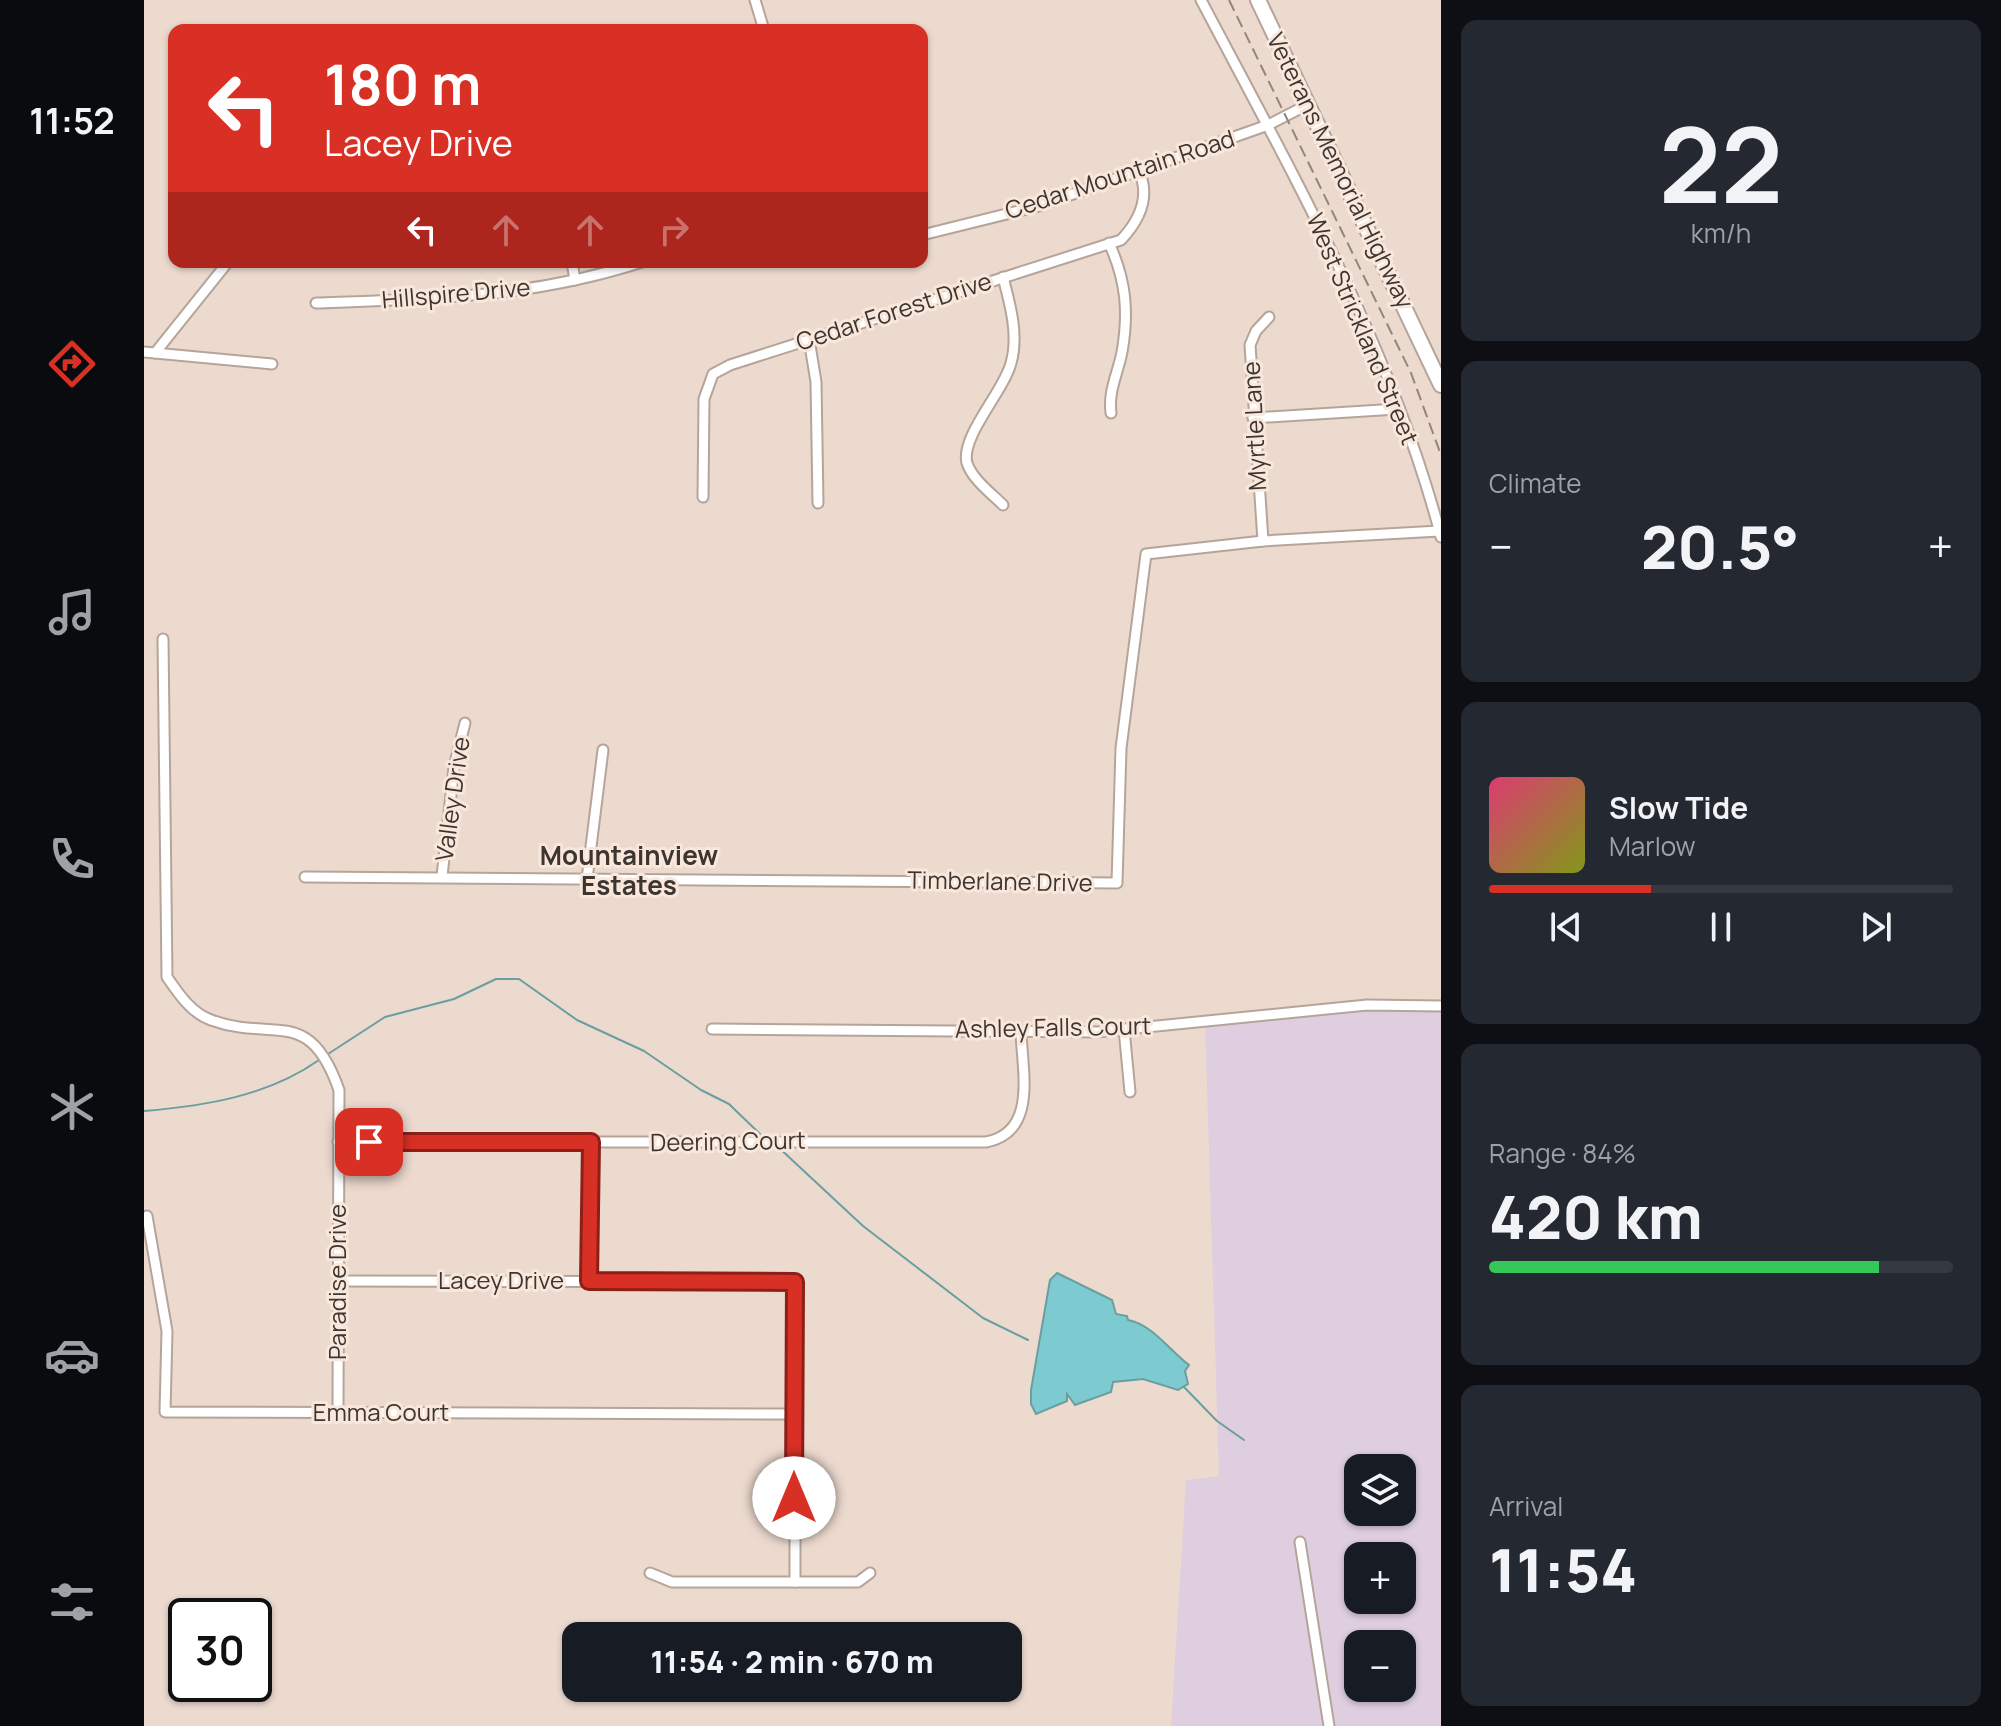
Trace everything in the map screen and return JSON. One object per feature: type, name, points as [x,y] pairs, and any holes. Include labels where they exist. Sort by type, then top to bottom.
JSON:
[{"type":"main road","name":"Veterans Memorial Highway","points":[[1258,0],[1441,385]]},
{"type":"street","points":[[755,0],[762,24]]},
{"type":"street","name":"West Strickland Street","points":[[1201,0],[1337,258],[1397,409],[1440,534]]},
{"type":"street","name":"Cedar Mountain Road","points":[[928,234],[1039,206],[1268,125],[1307,105]]},
{"type":"street","name":"Cedar Forest Drive","points":[[703,497],[704,399],[713,374],[730,365],[809,339],[1121,240],[1136,223],[1143,204],[1139,171]]},
{"type":"street","points":[[1109,243],[1123,274],[1127,311],[1122,352],[1109,399],[1111,413]]},
{"type":"street","points":[[149,352],[223,268]]},
{"type":"street","points":[[573,268],[575,280]]},
{"type":"street","name":"Hillspire Drive","points":[[316,303],[429,301],[575,280],[620,268]]},
{"type":"street","points":[[1003,277],[1013,317],[1013,360],[1004,384],[967,445],[968,463],[972,471],[1003,505]]},
{"type":"street","name":"Myrtle Lane","points":[[1263,541],[1250,345],[1256,331],[1269,317]]},
{"type":"street","points":[[809,339],[816,382],[818,503]]},
{"type":"street","points":[[149,352],[272,364]]},
{"type":"street","points":[[1253,418],[1397,409]]},
{"type":"street","name":"Timberlane Drive","points":[[305,877],[1117,883],[1121,748],[1146,554],[1263,541],[1440,534]]},
{"type":"street","name":"Paradise Drive","points":[[163,639],[167,977],[184,1000],[208,1019],[236,1026],[282,1028],[321,1048],[339,1090],[338,1413]]},
{"type":"street","name":"Valley Drive","points":[[442,876],[454,767],[465,723]]},
{"type":"street","points":[[587,879],[603,750]]},
{"type":"street","name":"Ashley Falls Court","points":[[712,1029],[1124,1029],[1367,1005],[1441,1006]]},
{"type":"street","points":[[1124,1029],[1130,1092]]},
{"type":"street","name":"Deering Court","points":[[338,1142],[1001,1139],[1017,1127],[1023,1112],[1021,1031]]},
{"type":"street","points":[[589,1281],[591,1142]]},
{"type":"street","name":"Emma Court","points":[[147,1216],[167,1331],[165,1412],[794,1414]]},
{"type":"street","name":"Lacey Drive","points":[[339,1281],[795,1282],[795,1582]]},
{"type":"street","points":[[1300,1542],[1329,1726]]},
{"type":"street","points":[[650,1573],[672,1582],[858,1582],[870,1573]]},
{"type":"shaded area","points":[[1367,1005],[1441,1006],[1441,1726],[1171,1726],[1186,1480],[1219,1476],[1205,1021]]},
{"type":"water","points":[[1057,1273],[1112,1300],[1116,1314],[1127,1316],[1128,1320],[1153,1332],[1189,1365],[1185,1371],[1188,1384],[1178,1390],[1143,1379],[1113,1382],[1111,1392],[1075,1405],[1067,1394],[1067,1401],[1036,1414],[1031,1404],[1031,1390],[1050,1280]]},
{"type":"waterway","points":[[328,1054],[385,1017],[454,999],[496,979],[519,979],[577,1020],[644,1051],[701,1090],[729,1104],[760,1134]]},
{"type":"waterway","points":[[144,1111],[213,1102],[257,1091],[319,1060]]},
{"type":"waterway","points":[[777,1146],[863,1226],[983,1318],[1028,1340]]},
{"type":"waterway","points":[[1184,1387],[1217,1421],[1244,1440]]},
{"type":"railway","points":[[1229,0],[1411,373],[1441,455]]},
{"type":"district","name":"Mountainview Estates","points":[[629,871]]},
{"type":"route","points":[[369,1142],[591,1142],[589,1281],[795,1282],[794,1498]]}]
